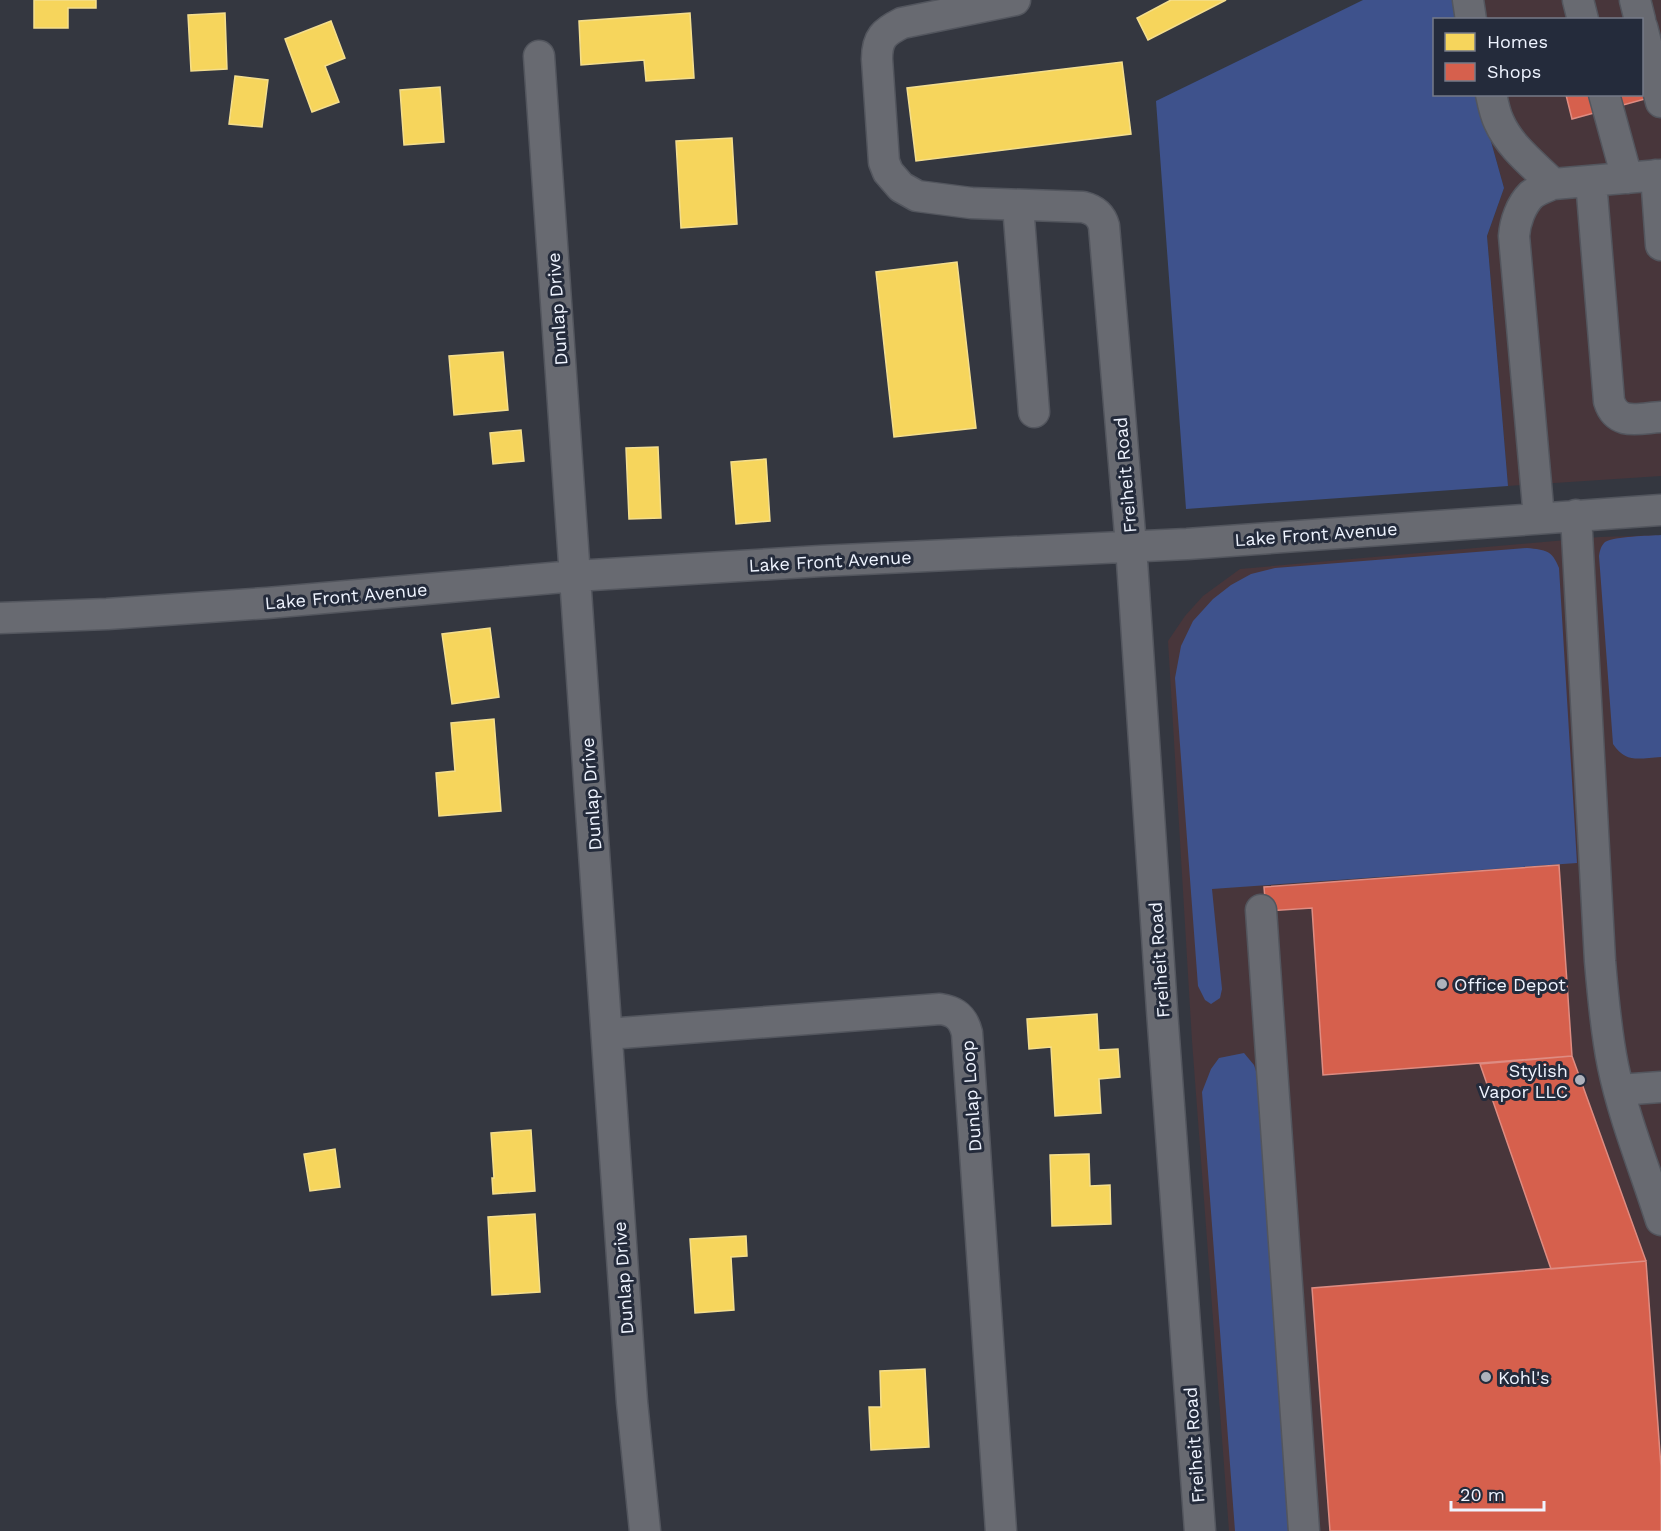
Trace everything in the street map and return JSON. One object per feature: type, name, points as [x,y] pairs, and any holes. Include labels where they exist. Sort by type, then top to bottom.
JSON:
[{"type":"street","points":[[1015,0],[902,23],[882,36],[877,59],[884,162],[888,172],[901,187],[916,196],[927,198],[1018,205],[1034,412]]},
{"type":"street","points":[[1468,0],[1471,18]]},
{"type":"street","points":[[1578,0],[1582,18]]},
{"type":"street","points":[[1635,0],[1640,18]]},
{"type":"street","points":[[1643,34],[1661,102]]},
{"type":"street","name":"Dunlap Drive","points":[[539,56],[632,1402],[645,1531]]},
{"type":"street","points":[[1491,96],[1497,120],[1503,130],[1519,150],[1553,184]]},
{"type":"street","points":[[1605,96],[1648,176],[1661,245]]},
{"type":"street","points":[[1539,518],[1514,231],[1518,218],[1531,195],[1553,184],[1648,176]]},
{"type":"street","points":[[1591,181],[1609,401],[1615,414],[1621,418],[1628,420],[1661,417]]},
{"type":"street","name":"Freiheit Road","points":[[1018,205],[1083,207],[1092,210],[1102,219],[1104,226],[1131,546],[1200,1531]]},
{"type":"street","name":"Lake Front Avenue","points":[[0,618],[107,614],[575,576],[821,561],[1188,544],[1661,510]]},
{"type":"street","points":[[1576,515],[1600,962],[1606,1027],[1624,1111],[1661,1220]]},
{"type":"street","points":[[1261,910],[1304,1531]]},
{"type":"street","name":"Dunlap Loop","points":[[607,1034],[940,1009],[959,1016],[967,1033],[1001,1531]]},
{"type":"street","points":[[1619,1090],[1661,1088]]},
{"type":"shaded area","points":[[1363,0],[1452,0],[1458,18],[1433,18],[1433,96],[1478,96],[1504,188],[1487,236],[1508,486],[1186,509],[1156,101]]},
{"type":"shaded area","points":[[1452,0],[1661,0],[1661,476],[1508,486],[1487,236],[1504,188],[1478,96],[1643,96],[1643,18],[1458,18]]},
{"type":"shaded area","points":[[1661,535],[1661,1531],[1229,1531],[1192,1041],[1168,641],[1185,616],[1203,596],[1240,569],[1600,537]]},
{"type":"shaded area","points":[[1661,535],[1661,757],[1640,759],[1623,755],[1613,744],[1599,556],[1605,542],[1610,540]]},
{"type":"shaded area","points":[[1527,548],[1548,552],[1559,568],[1577,863],[1212,889],[1222,989],[1220,998],[1211,1004],[1205,1000],[1198,986],[1175,678],[1181,646],[1193,621],[1213,599],[1231,585],[1251,574],[1275,568]]},
{"type":"shaded area","points":[[1244,1053],[1254,1065],[1259,1080],[1288,1531],[1235,1531],[1202,1092],[1211,1069],[1219,1058]]},
{"type":"building: Homes","points":[[34,0],[96,0],[96,8],[68,8],[68,28],[34,28]]},
{"type":"building: Homes","points":[[1171,0],[1226,0],[1148,40],[1137,18]]},
{"type":"building: Homes","points":[[225,13],[227,69],[191,71],[188,15]]},
{"type":"building: Homes","points":[[690,13],[694,78],[646,81],[644,60],[581,65],[579,21]]},
{"type":"building: Homes","points":[[331,21],[345,58],[325,66],[339,102],[312,112],[285,39]]},
{"type":"building: Homes","points":[[1122,62],[1131,134],[916,161],[907,88]]},
{"type":"building: Homes","points":[[235,76],[268,80],[262,127],[229,124]]},
{"type":"building: Homes","points":[[440,87],[444,142],[404,145],[400,90]]},
{"type":"building: Homes","points":[[732,138],[737,224],[681,228],[676,141]]},
{"type":"building: Homes","points":[[957,262],[976,428],[894,437],[876,272]]},
{"type":"building: Homes","points":[[503,352],[508,410],[454,415],[449,356]]},
{"type":"building: Homes","points":[[521,430],[524,461],[493,464],[490,433]]},
{"type":"building: Homes","points":[[658,447],[661,518],[629,519],[626,448]]},
{"type":"building: Homes","points":[[766,459],[770,521],[736,524],[731,462]]},
{"type":"building: Homes","points":[[490,628],[499,697],[452,704],[442,634]]},
{"type":"building: Homes","points":[[494,719],[501,811],[439,816],[436,773],[455,771],[451,723]]},
{"type":"building: Homes","points":[[1097,1014],[1099,1050],[1118,1049],[1120,1077],[1099,1079],[1101,1113],[1055,1116],[1051,1047],[1029,1049],[1027,1019]]},
{"type":"building: Homes","points":[[531,1130],[535,1191],[493,1194],[491,1133]]},
{"type":"building: Homes","points":[[335,1149],[340,1187],[310,1191],[304,1154]]},
{"type":"building: Homes","points":[[1089,1154],[1090,1186],[1110,1185],[1111,1224],[1052,1226],[1050,1155]]},
{"type":"building: Homes","points":[[535,1214],[540,1292],[492,1295],[488,1217]]},
{"type":"building: Homes","points":[[746,1236],[747,1256],[731,1257],[734,1310],[695,1313],[690,1239]]},
{"type":"building: Homes","points":[[925,1369],[929,1447],[871,1450],[869,1407],[881,1407],[880,1371]]},
{"type":"building: Shops","points":[[1643,91],[1645,99],[1572,119],[1566,96],[1643,96]]},
{"type":"building: Shops","name":"Office Depot","points":[[1559,865],[1572,1056],[1323,1075],[1312,908],[1266,911],[1264,887]]},
{"type":"building: Shops","points":[[1572,1056],[1646,1261],[1551,1269],[1480,1064]]},
{"type":"building: Shops","name":"Kohl's","points":[[1646,1261],[1661,1467],[1661,1531],[1330,1531],[1312,1288]]},
{"type":"place","name":"Office Depot","points":[[1442,984]]},
{"type":"place","name":"Stylish Vapor LLC","points":[[1580,1080]]},
{"type":"place","name":"Kohl's","points":[[1486,1377]]}]
